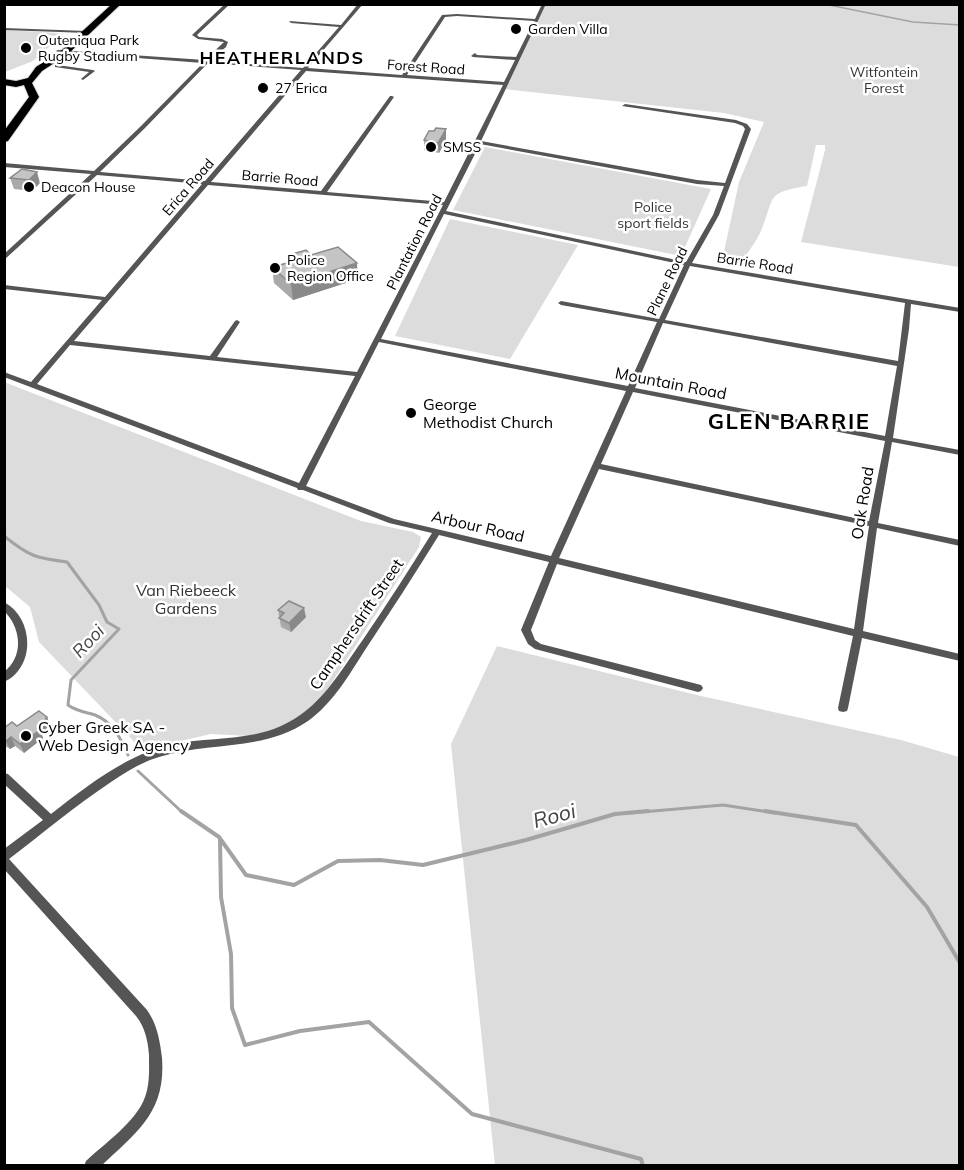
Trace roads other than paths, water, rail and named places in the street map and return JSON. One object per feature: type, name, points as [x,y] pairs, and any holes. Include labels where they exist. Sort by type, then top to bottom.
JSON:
[{"type":"highway","points":[[4,80],[24,79],[65,52],[84,32],[117,4]]},
{"type":"highway","points":[[4,129],[27,97],[24,79]]},
{"type":"highway","points":[[4,139],[34,96],[24,79]]},
{"type":"street","points":[[4,258],[96,173],[226,42],[198,38],[194,34],[228,4]]},
{"type":"street","name":"Erica Road","points":[[33,384],[361,4]]},
{"type":"street","name":"Plantation Road","points":[[301,488],[478,142],[544,4]]},
{"type":"street","points":[[403,77],[444,16],[537,20]]},
{"type":"street","points":[[291,22],[342,26]]},
{"type":"street","points":[[4,29],[84,32]]},
{"type":"street","points":[[65,52],[57,66],[93,71],[83,78]]},
{"type":"street","name":"Forest Road","points":[[65,52],[505,84]]},
{"type":"street","points":[[474,54],[473,56],[518,59]]},
{"type":"street","points":[[322,194],[392,97]]},
{"type":"street","name":"Plane Road","points":[[625,106],[745,125],[748,131],[708,231],[688,264],[661,321],[554,560],[527,625],[527,637],[531,642],[552,652],[698,688]]},
{"type":"street","points":[[478,142],[698,182],[726,185]]},
{"type":"street","name":"Barrie Road","points":[[4,165],[446,204]]},
{"type":"street","name":"Barrie Road","points":[[442,213],[688,264],[960,310]]},
{"type":"street","points":[[4,287],[106,299]]},
{"type":"street","name":"Oak Road","points":[[843,708],[858,633],[873,525],[906,330],[908,301]]},
{"type":"street","points":[[561,303],[900,364]]},
{"type":"street","points":[[212,359],[237,322]]},
{"type":"street","name":"Mountain Road","points":[[377,340],[960,453]]},
{"type":"street","points":[[69,343],[359,374]]},
{"type":"street","name":"Arbour Road","points":[[4,374],[371,515],[960,657]]},
{"type":"street","points":[[597,466],[960,543]]},
{"type":"street","name":"Camphersdrift Street","points":[[4,856],[124,768],[155,754],[189,747],[254,740],[283,731],[305,718],[333,691],[386,614],[437,532]]},
{"type":"street","points":[[4,605],[14,613],[20,623],[24,653],[17,667],[4,678]]},
{"type":"street","points":[[4,777],[51,821]]},
{"type":"street","points":[[4,861],[133,1003],[151,1030],[154,1072],[150,1104],[91,1166]]},
{"type":"waterway","points":[[824,4],[913,22],[960,25]]},
{"type":"waterway","name":"Rooi","points":[[4,536],[33,555],[67,562],[99,605],[107,622],[119,629],[71,680],[68,705],[107,722],[119,737],[128,755]]},
{"type":"waterway","name":"Rooi","points":[[138,771],[183,813]]},
{"type":"waterway","name":"Rooi","points":[[630,813],[723,805],[775,813]]},
{"type":"waterway","name":"Rooi","points":[[181,811],[219,837],[246,875],[294,885],[338,861],[380,860],[423,865],[526,840],[615,814],[648,811]]},
{"type":"waterway","name":"Rooi","points":[[765,811],[856,825],[927,907],[960,963]]},
{"type":"waterway","points":[[220,839],[221,897],[231,954],[232,1008],[245,1045],[300,1031],[369,1022],[472,1114],[641,1159],[643,1166]]},
{"type":"place","name":"Garden Villa","points":[[516,29]]},
{"type":"place","name":"Outeniqua Park Rugby Stadium","points":[[26,48]]},
{"type":"place","name":"27 Erica","points":[[263,88]]},
{"type":"place","name":"SMSS","points":[[431,147]]},
{"type":"place","name":"Deacon House","points":[[29,187]]},
{"type":"place","name":"Police Region Office","points":[[275,268]]},
{"type":"place","name":"George Methodist Church","points":[[411,413]]},
{"type":"place","name":"Cyber Greek SA - Web Design Agency","points":[[26,736]]},
{"type":"district","name":"HEATHERLANDS","points":[[282,57]]},
{"type":"district","name":"GLEN BARRIE","points":[[789,421]]},
{"type":"park label","name":"Witfontein Forest","points":[[884,80]]},
{"type":"park label","name":"Police sport fields","points":[[653,216]]},
{"type":"park label","name":"Van Riebeeck Gardens","points":[[186,599]]}]
